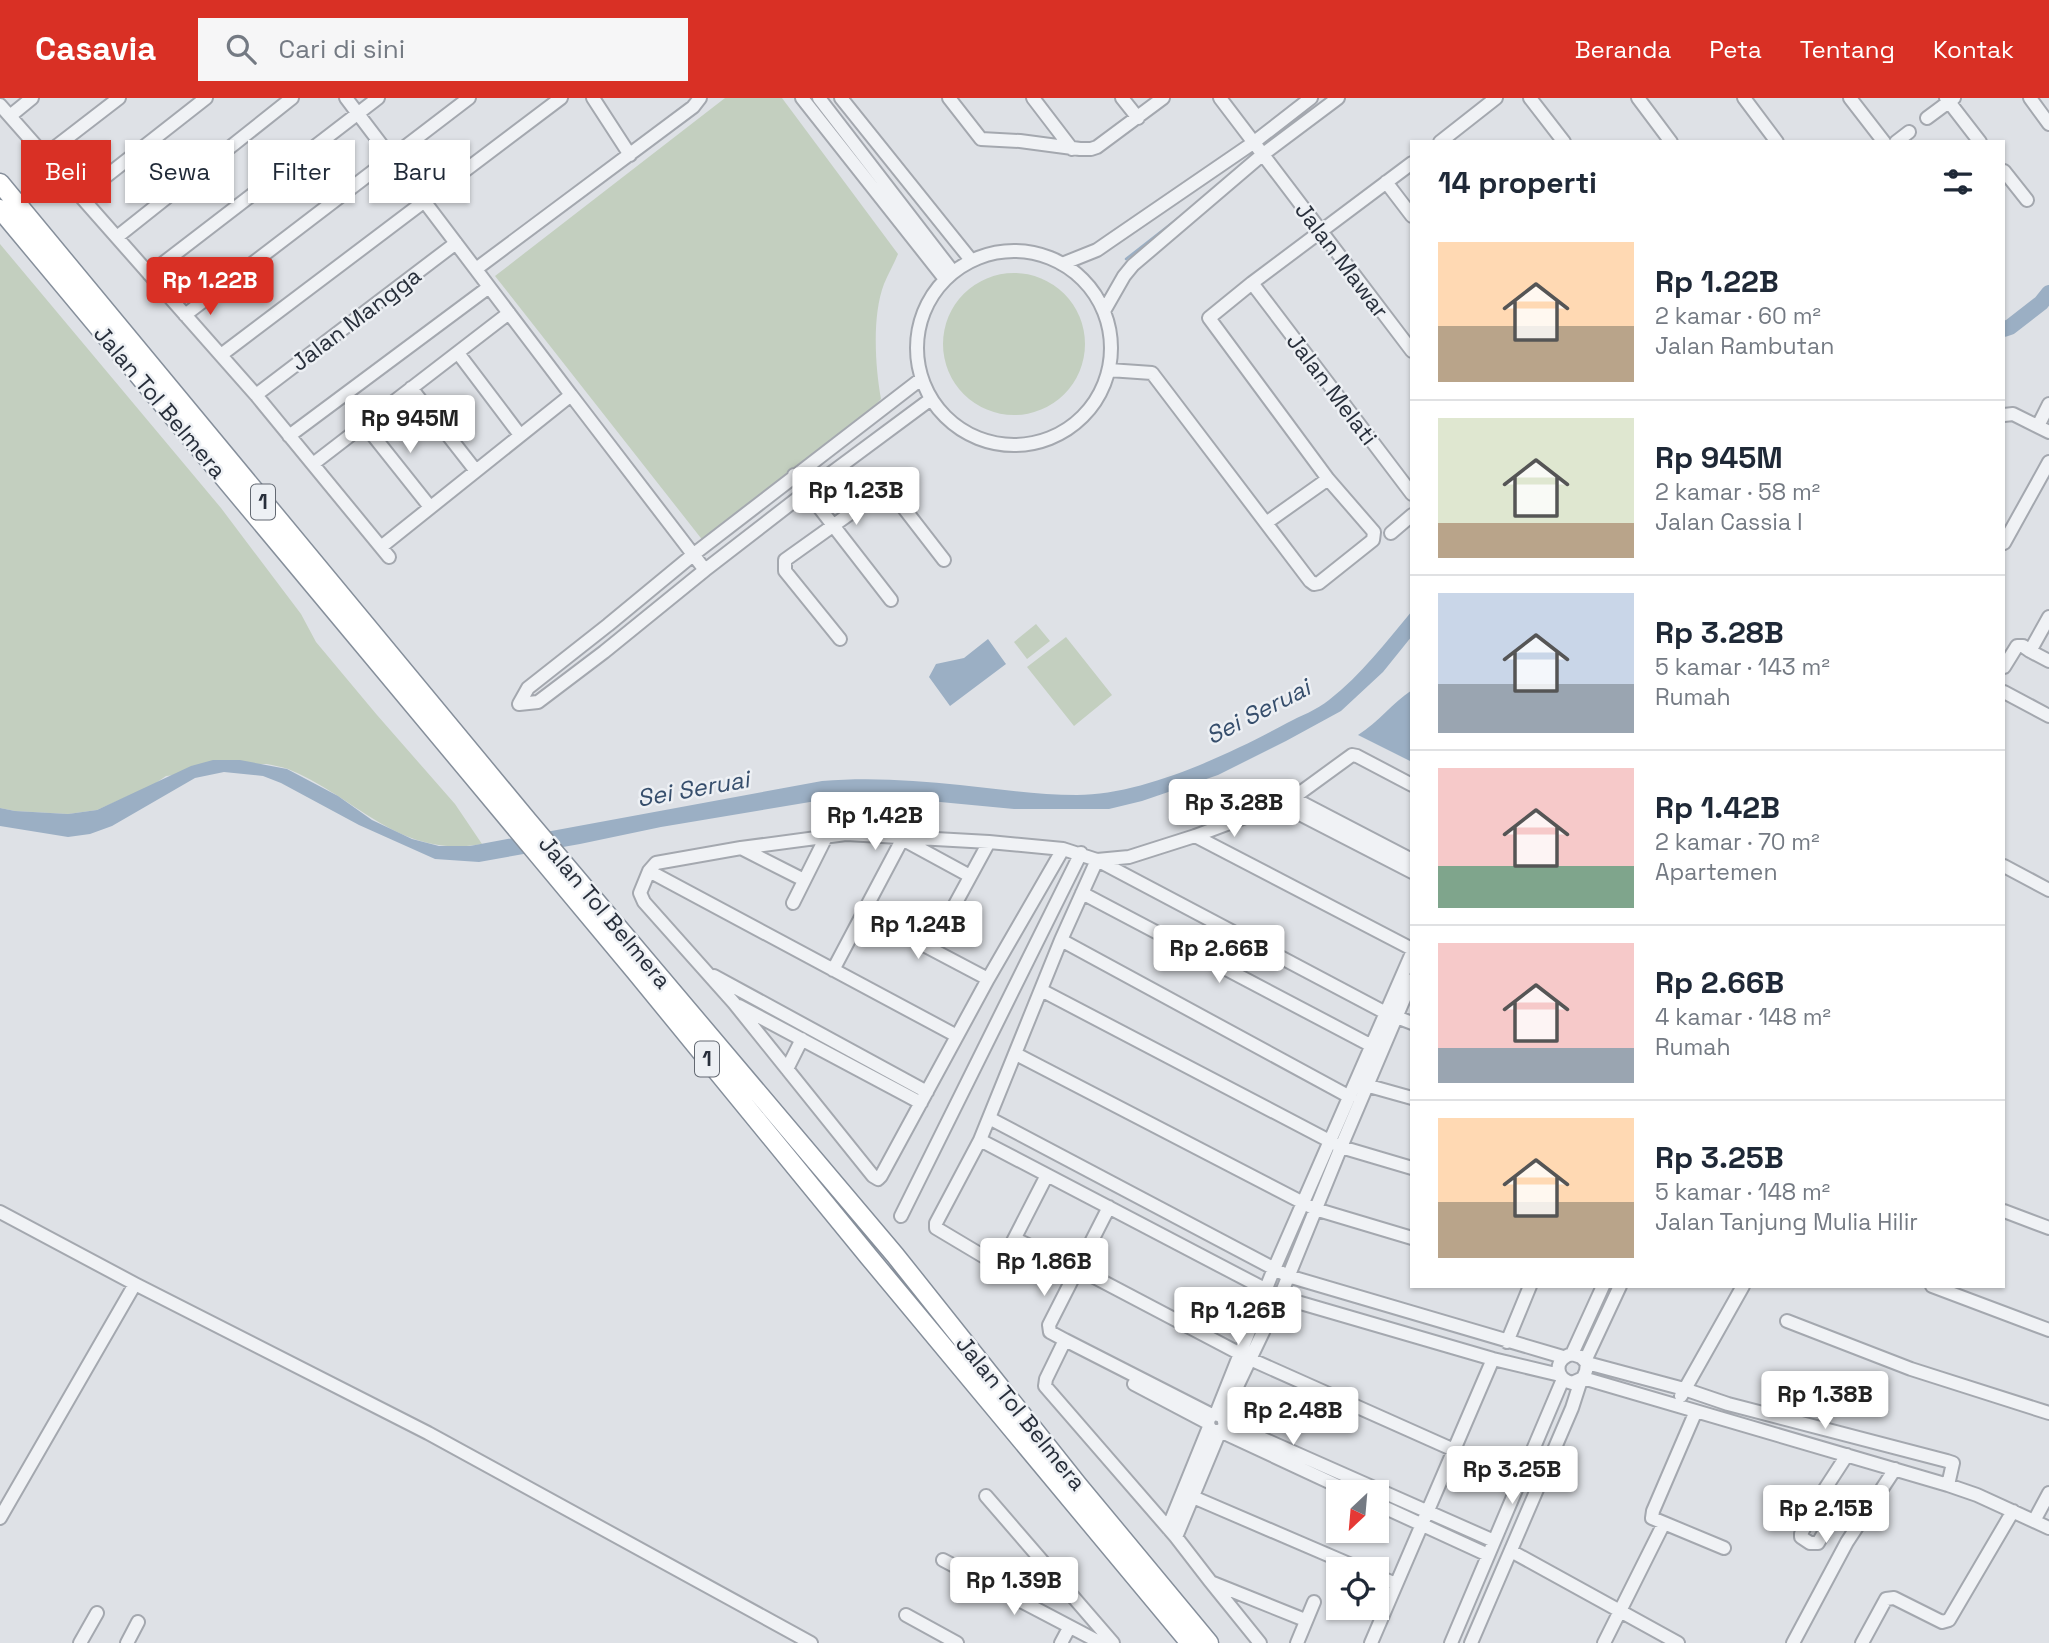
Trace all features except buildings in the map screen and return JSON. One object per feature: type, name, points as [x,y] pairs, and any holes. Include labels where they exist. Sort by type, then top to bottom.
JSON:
[{"type":"highway","name":"Jalan Tol Belmera","points":[[0,173],[5,179],[3,196],[521,824],[883,1274],[1190,1643]]},
{"type":"highway","name":"Jalan Tol Belmera","points":[[552,862],[895,1255],[1078,1485],[1209,1643]]},
{"type":"street","points":[[10,116],[33,98]]},
{"type":"street","points":[[64,140],[119,98]]},
{"type":"street","points":[[111,172],[206,98]]},
{"type":"street","points":[[117,237],[292,98]]},
{"type":"street","points":[[346,98],[377,140]]},
{"type":"street","points":[[149,274],[378,98]]},
{"type":"street","points":[[415,140],[469,98]]},
{"type":"street","points":[[470,166],[561,98]]},
{"type":"street","points":[[593,98],[630,155]]},
{"type":"street","points":[[476,269],[630,155],[696,102],[700,106],[710,98]]},
{"type":"street","points":[[802,98],[949,275]]},
{"type":"street","points":[[819,98],[924,243]]},
{"type":"street","points":[[841,98],[971,260]]},
{"type":"street","points":[[949,98],[981,139],[1087,150],[1097,147],[1163,98]]},
{"type":"street","points":[[1034,98],[1072,149]]},
{"type":"street","points":[[1122,98],[1138,118]]},
{"type":"street","name":"Jalan Mawar","points":[[1220,98],[1410,348]]},
{"type":"street","points":[[1062,264],[1097,250],[1253,143],[1311,98]]},
{"type":"street","points":[[1104,311],[1133,265],[1262,155],[1338,98]]},
{"type":"street","points":[[1450,139],[1496,98]]},
{"type":"street","points":[[1530,98],[1562,140]]},
{"type":"street","points":[[1638,98],[1670,140]]},
{"type":"street","points":[[1744,98],[1776,140]]},
{"type":"street","points":[[1850,98],[1882,140]]},
{"type":"street","points":[[2030,98],[2049,124]]},
{"type":"street","points":[[1927,118],[1950,99],[1979,140]]},
{"type":"street","points":[[0,105],[32,140]]},
{"type":"street","points":[[1899,140],[1909,132]]},
{"type":"street","points":[[1109,370],[1152,373],[1310,581],[1319,583],[1374,537],[1374,532],[1328,479],[1209,319],[1252,283],[1410,164]]},
{"type":"street","points":[[2005,172],[2027,200]]},
{"type":"street","points":[[185,315],[369,176]]},
{"type":"street","points":[[1386,182],[1410,213]]},
{"type":"street","points":[[86,203],[256,395],[385,552],[430,507],[571,395]]},
{"type":"street","points":[[221,355],[421,203]]},
{"type":"street","points":[[426,203],[705,570]]},
{"type":"street","points":[[924,243],[945,228]]},
{"type":"street","name":"Jalan Mangga","points":[[256,395],[456,243]]},
{"type":"street","points":[[1016,251],[1032,253],[1062,264],[1079,276],[1104,311],[1111,340],[1109,370],[1101,392],[1094,404],[1074,425],[1050,438],[1023,445],[995,443],[965,432],[952,423],[931,399],[921,379],[916,358],[919,326],[926,305],[949,275],[971,260],[993,253],[1016,251]]},
{"type":"street","name":"Jalan Melati","points":[[1252,283],[1410,491]]},
{"type":"street","points":[[289,436],[489,287]]},
{"type":"street","points":[[313,464],[509,313]]},
{"type":"street","points":[[458,353],[520,435]]},
{"type":"street","points":[[921,379],[794,475],[528,688],[519,704],[538,702],[807,491],[931,399]]},
{"type":"street","points":[[411,388],[476,471]]},
{"type":"street","points":[[2005,414],[2043,429],[2049,404]]},
{"type":"street","points":[[364,424],[430,507]]},
{"type":"street","points":[[2005,541],[2049,462]]},
{"type":"street","points":[[794,475],[891,600]]},
{"type":"street","points":[[1266,523],[1328,479]]},
{"type":"street","points":[[840,639],[785,570],[785,560],[888,490],[944,560]]},
{"type":"street","points":[[1391,533],[1410,517]]},
{"type":"street","points":[[2030,651],[2049,617]]},
{"type":"street","points":[[608,625],[621,639]]},
{"type":"street","points":[[2005,665],[2017,646],[2022,646],[2049,661]]},
{"type":"street","points":[[2005,693],[2049,716]]},
{"type":"street","points":[[1097,860],[1121,859],[1195,836],[1280,804],[1293,798],[1352,755],[1410,784]]},
{"type":"street","points":[[1293,798],[1410,859]]},
{"type":"street","points":[[1280,804],[1410,871]]},
{"type":"street","points":[[793,903],[827,835]]},
{"type":"street","points":[[1063,849],[881,1176],[876,1179],[734,1003],[640,897],[649,871],[656,863],[827,835],[989,842],[1063,849],[1097,860],[1392,1016],[1410,1022]]},
{"type":"street","points":[[1195,836],[1410,950]]},
{"type":"street","points":[[903,838],[970,876]]},
{"type":"street","points":[[833,970],[903,838]]},
{"type":"street","points":[[952,910],[989,842]]},
{"type":"street","points":[[741,848],[804,880]]},
{"type":"street","points":[[901,1216],[1081,853]]},
{"type":"street","points":[[1047,1175],[1005,1257],[996,1262],[936,1228],[936,1223],[980,1140],[1061,940],[1097,860]]},
{"type":"street","points":[[2005,867],[2049,890]]},
{"type":"street","points":[[649,871],[957,1036]]},
{"type":"street","points":[[1082,894],[1372,1046]]},
{"type":"street","points":[[863,912],[989,979]]},
{"type":"street","points":[[1061,940],[1350,1097]]},
{"type":"street","points":[[1245,1357],[1270,1280],[1303,1203],[1335,1145],[1392,1016],[1410,958]]},
{"type":"street","points":[[704,971],[924,1098]]},
{"type":"street","points":[[1172,1532],[1216,1421],[1245,1357],[1284,1286],[1315,1209],[1350,1097],[1362,1084],[1372,1046],[1410,984]]},
{"type":"street","points":[[1041,990],[1335,1145],[1410,1167]]},
{"type":"street","points":[[734,1003],[924,1098]]},
{"type":"street","points":[[787,1069],[802,1039]]},
{"type":"street","points":[[1016,1054],[1315,1209],[1410,1237]]},
{"type":"street","points":[[1362,1084],[1410,1097]]},
{"type":"street","points":[[989,1118],[1284,1286],[1507,1342],[1581,1357],[1586,1362],[1680,1398],[1696,1411],[1948,1485],[2013,1510],[2049,1528]]},
{"type":"street","points":[[980,1140],[1109,1207],[1284,1286],[1493,1359],[1561,1377],[1572,1383],[1582,1379],[1763,1413],[1930,1456],[1953,1463],[1948,1485]]},
{"type":"street","points":[[1109,1207],[1049,1328],[1052,1333],[1064,1343],[1328,1480]]},
{"type":"street","points":[[2005,1211],[2049,1228]]},
{"type":"street","points":[[0,1212],[428,1433],[811,1643]]},
{"type":"street","points":[[1015,1239],[1077,1268],[1245,1357],[1454,1450]]},
{"type":"street","points":[[0,1518],[135,1284]]},
{"type":"street","points":[[1507,1342],[1529,1288]]},
{"type":"street","points":[[1451,1643],[1561,1377],[1558,1366],[1567,1356],[1602,1288]]},
{"type":"street","points":[[1471,1643],[1572,1408],[1587,1371],[1586,1362],[1619,1288]]},
{"type":"street","points":[[1680,1398],[1742,1288]]},
{"type":"street","points":[[1937,1288],[2049,1330]]},
{"type":"street","points":[[1787,1321],[1911,1369],[2049,1413]]},
{"type":"street","points":[[1064,1343],[1045,1386],[1172,1532],[1261,1643]]},
{"type":"street","points":[[1371,1643],[1493,1359]]},
{"type":"street","points":[[1696,1411],[1652,1518],[1724,1548]]},
{"type":"street","points":[[1756,1428],[1763,1413]]},
{"type":"street","points":[[1172,1532],[1193,1497],[1216,1421]]},
{"type":"street","points":[[1216,1421],[1425,1519],[1488,1555]]},
{"type":"street","points":[[1830,1450],[1838,1432]]},
{"type":"street","points":[[1829,1524],[1821,1540],[1814,1544],[1801,1537],[1821,1495],[1865,1439]]},
{"type":"street","points":[[1793,1643],[1847,1542],[1897,1470],[1907,1451]]},
{"type":"street","points":[[1922,1477],[1930,1456]]},
{"type":"street","points":[[2034,1521],[2049,1493]]},
{"type":"street","points":[[986,1496],[1112,1643]]},
{"type":"street","points":[[1193,1497],[1333,1557]]},
{"type":"street","points":[[1390,1508],[1494,1541]]},
{"type":"street","points":[[1862,1643],[1886,1599],[1894,1598],[1942,1622],[1948,1620],[2013,1510]]},
{"type":"street","points":[[1604,1643],[1664,1523]]},
{"type":"street","points":[[1511,1551],[1678,1643]]},
{"type":"street","points":[[943,1560],[1101,1643]]},
{"type":"street","points":[[1209,1581],[1306,1620]]},
{"type":"street","points":[[1389,1581],[1396,1584]]},
{"type":"street","points":[[1297,1643],[1314,1602]]},
{"type":"street","points":[[80,1643],[97,1613]]},
{"type":"street","points":[[906,1615],[957,1643]]},
{"type":"street","points":[[127,1643],[138,1622]]},
{"type":"street","points":[[1061,1643],[1069,1628]]},
{"type":"street","points":[[925,1643],[931,1629]]},
{"type":"green space","points":[[725,98],[782,98],[898,254],[880,296],[876,325],[877,371],[881,399],[861,421],[704,542],[495,276]]},
{"type":"green space","points":[[0,244],[221,508],[301,614],[316,642],[455,804],[482,844],[453,846],[426,843],[380,823],[313,781],[288,769],[267,764],[166,776],[153,785],[97,810],[68,814],[0,808]]},
{"type":"green space","points":[[1014,273],[1041,278],[1064,294],[1080,317],[1085,344],[1080,371],[1064,394],[1041,410],[1014,415],[987,410],[964,394],[948,371],[943,344],[948,317],[964,294],[987,278]]},
{"type":"green space","points":[[1036,624],[1050,641],[1027,659],[1014,642]]},
{"type":"green space","points":[[1066,637],[1112,695],[1074,726],[1027,667]]},
{"type":"water","points":[[1410,613],[1410,638],[1383,672],[1341,711],[1218,775],[1142,801],[1109,809],[1014,809],[919,800],[859,798],[816,801],[479,862],[435,859],[359,825],[281,783],[263,776],[224,772],[195,778],[112,826],[90,834],[68,837],[0,826],[0,808],[68,814],[97,810],[191,766],[213,760],[240,760],[287,769],[338,796],[372,820],[412,839],[439,846],[470,846],[822,781],[891,780],[1047,794],[1103,793],[1157,781],[1185,771],[1239,748],[1319,707],[1341,690]]},
{"type":"water","points":[[988,639],[1006,664],[950,706],[929,677],[936,664],[964,658]]},
{"type":"water","points":[[1410,692],[1410,761],[1358,735]]},
{"type":"waterway","points":[[1126,259],[1181,216]]},
{"type":"waterway","name":"Sei Seruai","points":[[2005,329],[2041,303],[2049,293]]}]
